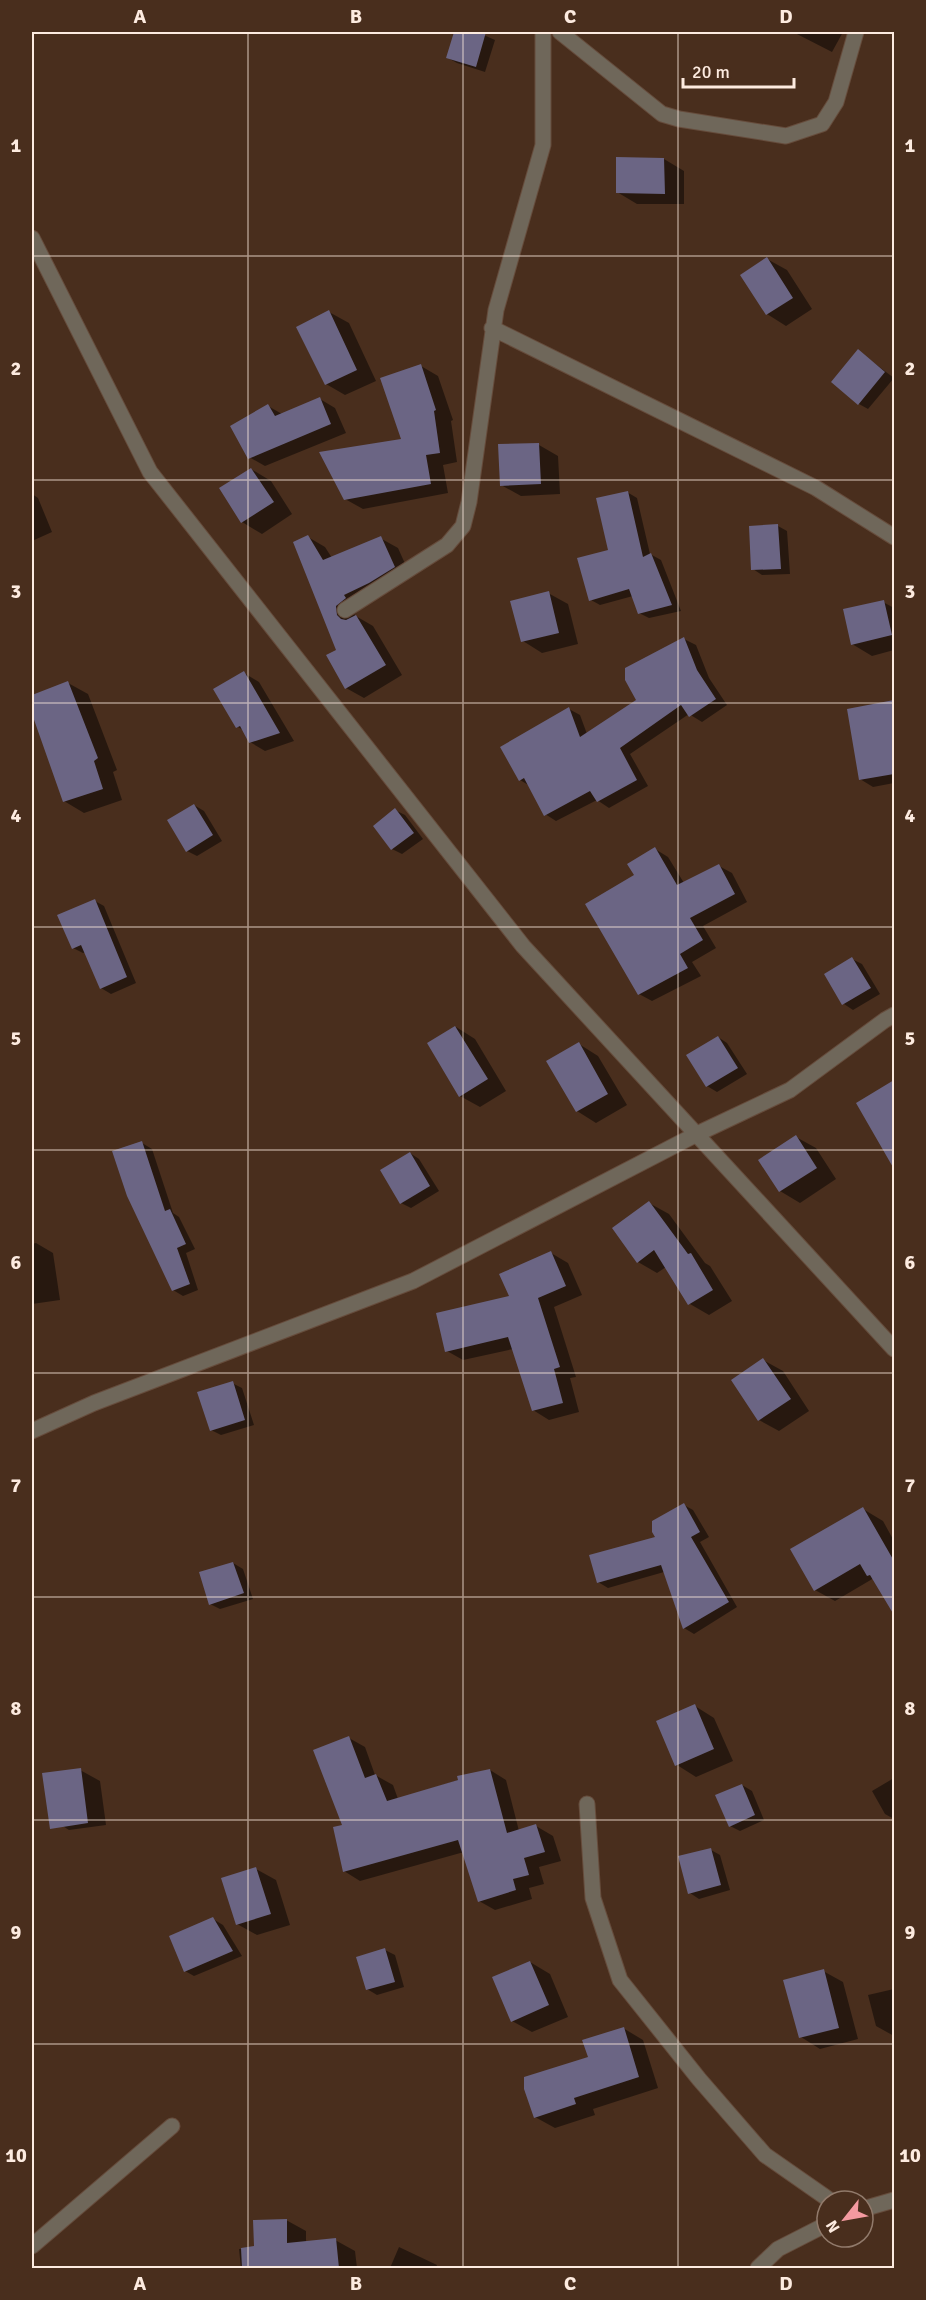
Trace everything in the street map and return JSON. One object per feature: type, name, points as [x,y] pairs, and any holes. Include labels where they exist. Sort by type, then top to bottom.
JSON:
[{"type":"street","points":[[345,610],[447,545],[463,526],[469,502],[492,328],[543,145],[543,32]]},
{"type":"street","points":[[560,32],[662,114],[679,119],[786,135],[822,124],[836,102],[856,32]]},
{"type":"street","points":[[32,238],[150,472],[523,946],[894,1349]]},
{"type":"street","points":[[492,328],[816,488],[894,537]]},
{"type":"street","points":[[32,1431],[94,1403],[413,1281],[698,1134],[790,1090],[894,1015]]},
{"type":"street","points":[[587,1804],[593,1898],[620,1980],[699,2079],[765,2155],[815,2190]]},
{"type":"street","points":[[32,2246],[172,2126]]},
{"type":"street","points":[[875,2206],[894,2200]]},
{"type":"street","points":[[758,2268],[778,2249],[815,2230]]},
{"type":"building","points":[[454,32],[486,32],[476,67],[446,58]]},
{"type":"building","points":[[616,157],[664,158],[665,194],[616,193]]},
{"type":"building","points":[[767,257],[793,298],[766,315],[740,275]]},
{"type":"building","points":[[329,310],[357,370],[325,385],[296,327]]},
{"type":"building","points":[[858,349],[885,372],[858,405],[831,382]]},
{"type":"building","points":[[421,364],[436,410],[434,411],[440,453],[426,455],[431,484],[344,500],[319,452],[401,439],[380,378]]},
{"type":"building","points":[[320,397],[331,424],[248,459],[230,426],[268,404],[275,416]]},
{"type":"building","points":[[539,443],[541,484],[500,486],[498,444]]},
{"type":"building","points":[[251,468],[274,502],[241,523],[219,488]]},
{"type":"building","points":[[628,491],[643,557],[651,553],[672,605],[638,614],[629,589],[589,601],[577,558],[608,550],[596,498]]},
{"type":"building","points":[[778,524],[781,569],[751,570],[749,526]]},
{"type":"building","points":[[308,535],[323,560],[381,536],[395,567],[344,595],[346,598],[336,606],[337,615],[341,619],[346,620],[356,615],[386,665],[345,689],[326,655],[336,650],[293,542]]},
{"type":"building","points":[[549,591],[559,633],[521,642],[510,601]]},
{"type":"building","points":[[884,600],[892,635],[851,645],[843,609]]},
{"type":"building","points":[[684,637],[697,670],[716,699],[689,717],[681,705],[620,748],[637,780],[597,802],[590,791],[544,816],[524,778],[519,781],[500,747],[569,707],[580,737],[636,700],[625,680],[625,668]]},
{"type":"building","points":[[244,671],[280,733],[249,743],[240,726],[236,728],[213,689]]},
{"type":"building","points":[[68,681],[98,758],[94,761],[103,789],[63,802],[32,714],[32,695]]},
{"type":"building","points":[[894,700],[894,774],[859,780],[847,709]]},
{"type":"building","points":[[194,804],[213,835],[186,852],[167,820]]},
{"type":"building","points":[[395,808],[414,833],[391,850],[373,826]]},
{"type":"building","points":[[655,847],[677,885],[719,864],[735,894],[690,918],[703,940],[680,954],[688,968],[638,995],[585,904],[634,875],[627,864]]},
{"type":"building","points":[[95,899],[127,977],[100,989],[81,945],[72,949],[57,915]]},
{"type":"building","points":[[852,957],[871,988],[842,1005],[824,974]]},
{"type":"building","points":[[455,1026],[488,1079],[459,1097],[427,1043]]},
{"type":"building","points":[[718,1036],[738,1068],[706,1087],[686,1055]]},
{"type":"building","points":[[579,1042],[608,1094],[576,1112],[546,1061]]},
{"type":"building","points":[[894,1080],[894,1169],[856,1103]]},
{"type":"building","points":[[796,1135],[817,1168],[779,1192],[758,1160]]},
{"type":"building","points":[[142,1141],[165,1211],[170,1209],[186,1244],[177,1248],[190,1284],[172,1291],[127,1196],[112,1151]]},
{"type":"building","points":[[410,1152],[430,1186],[400,1204],[380,1170]]},
{"type":"building","points":[[649,1201],[688,1254],[691,1253],[713,1290],[688,1305],[654,1250],[637,1263],[612,1228]]},
{"type":"building","points":[[551,1251],[566,1286],[538,1298],[560,1367],[554,1369],[563,1403],[532,1411],[508,1337],[445,1352],[436,1313],[509,1296],[499,1274]]},
{"type":"building","points":[[763,1358],[791,1399],[758,1421],[731,1380]]},
{"type":"building","points":[[233,1381],[245,1420],[210,1431],[197,1392]]},
{"type":"building","points":[[684,1503],[700,1532],[691,1537],[729,1602],[683,1629],[661,1565],[597,1583],[589,1555],[655,1537],[652,1532],[652,1521]]},
{"type":"building","points":[[863,1507],[894,1561],[894,1615],[870,1575],[867,1576],[860,1564],[814,1591],[790,1549]]},
{"type":"building","points":[[233,1562],[244,1593],[209,1605],[199,1572]]},
{"type":"building","points":[[695,1704],[714,1749],[675,1766],[656,1721]]},
{"type":"building","points":[[349,1736],[365,1778],[376,1774],[387,1801],[458,1780],[457,1776],[490,1769],[507,1833],[536,1824],[545,1852],[524,1858],[529,1875],[513,1879],[516,1890],[478,1902],[458,1840],[343,1872],[333,1827],[342,1825],[313,1750]]},
{"type":"building","points":[[81,1768],[88,1823],[50,1829],[42,1773]]},
{"type":"building","points":[[742,1784],[755,1815],[729,1827],[715,1795]]},
{"type":"building","points":[[711,1848],[721,1885],[688,1894],[678,1856]]},
{"type":"building","points":[[256,1867],[271,1914],[236,1925],[221,1878]]},
{"type":"building","points":[[213,1917],[233,1951],[184,1972],[169,1936]]},
{"type":"building","points":[[385,1948],[395,1982],[366,1990],[356,1957]]},
{"type":"building","points":[[530,1961],[549,2005],[511,2022],[492,1977]]},
{"type":"building","points":[[824,1969],[839,2028],[799,2038],[783,1980]]},
{"type":"building","points":[[624,2027],[639,2077],[574,2098],[576,2104],[534,2118],[524,2089],[524,2077],[588,2057],[582,2040]]},
{"type":"building","points":[[287,2219],[287,2243],[336,2238],[339,2268],[242,2268],[241,2248],[254,2246],[253,2220]]}]
